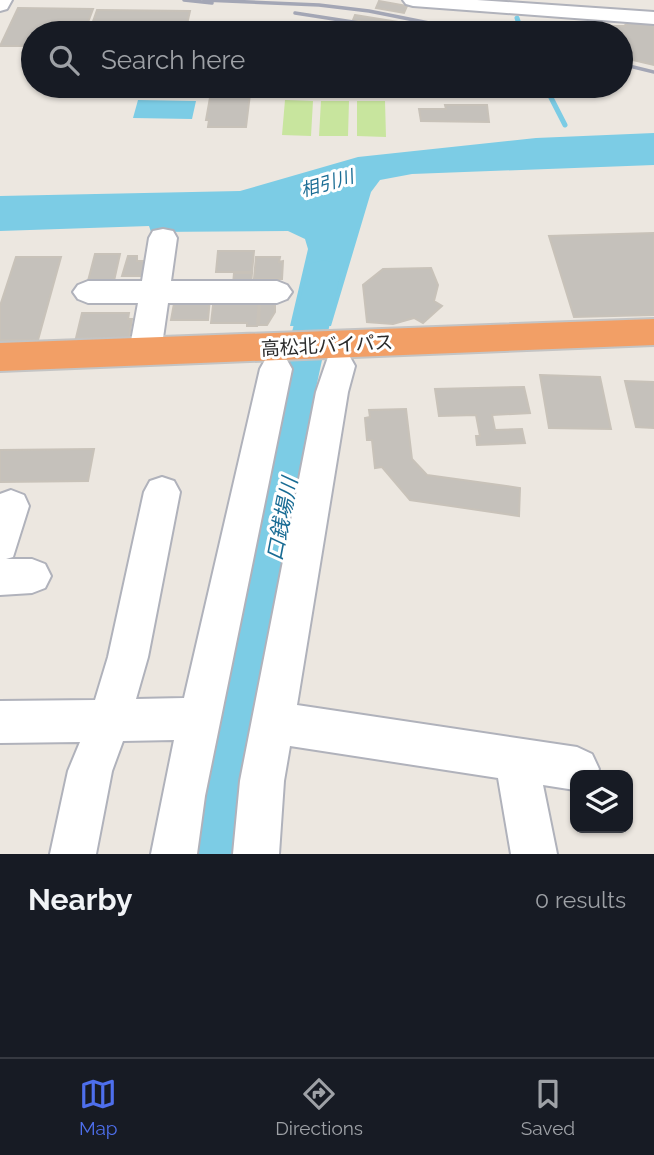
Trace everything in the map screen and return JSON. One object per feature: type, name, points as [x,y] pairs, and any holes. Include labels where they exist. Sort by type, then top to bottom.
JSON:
[{"type":"highway","name":"高松北バイパス","points":[[0,379],[339,359],[654,332]]},
{"type":"highway","name":"高松北バイパス","points":[[0,357],[145,352],[283,362]]},
{"type":"highway","name":"高松北バイパス","points":[[339,359],[654,354]]},
{"type":"street","points":[[413,0],[571,7],[654,18]]},
{"type":"street","points":[[145,352],[163,238]]},
{"type":"street","points":[[88,292],[277,292]]},
{"type":"street","points":[[256,854],[262,781],[339,359]]},
{"type":"street","points":[[174,854],[199,719],[283,362]]},
{"type":"street","points":[[73,854],[90,771],[109,722],[128,657],[162,492]]},
{"type":"street","points":[[0,545],[11,506]]},
{"type":"street","points":[[0,722],[199,719]]},
{"type":"street","points":[[272,722],[577,769]]},
{"type":"street","points":[[516,759],[534,854]]},
{"type":"green space","points":[[285,100],[313,101],[311,136],[282,135]]},
{"type":"green space","points":[[321,101],[349,101],[348,136],[319,136]]},
{"type":"green space","points":[[357,101],[385,101],[386,137],[357,136]]},
{"type":"water","points":[[138,100],[196,101],[192,119],[133,118]]},
{"type":"water","name":"相引川","points":[[654,133],[654,165],[412,174],[380,180],[371,192],[331,326],[290,326],[308,249],[305,239],[288,231],[151,232],[149,226],[0,231],[0,196],[240,191],[358,157],[536,138]]},
{"type":"building","points":[[379,1],[407,6],[404,13],[376,8]]},
{"type":"building","points":[[18,8],[93,9],[88,21],[21,21],[21,46],[0,46]]},
{"type":"building","points":[[97,10],[190,11],[188,21],[93,21]]},
{"type":"building","points":[[355,15],[392,21],[359,21],[353,20]]},
{"type":"building","points":[[633,22],[654,25],[654,65],[633,60]]},
{"type":"building","points":[[210,98],[250,98],[246,127],[208,127],[209,120],[206,120]]},
{"type":"building","points":[[445,105],[487,105],[489,122],[421,121],[419,109],[446,109]]},
{"type":"building","points":[[654,233],[654,315],[574,317],[549,236]]},
{"type":"building","points":[[218,251],[254,251],[252,272],[216,272]]},
{"type":"building","points":[[95,254],[120,254],[114,281],[88,281]]},
{"type":"building","points":[[128,256],[137,256],[137,261],[151,261],[148,276],[122,276]]},
{"type":"building","points":[[16,257],[61,257],[38,340],[0,340],[0,306]]},
{"type":"building","points":[[256,257],[280,257],[279,262],[283,261],[282,279],[254,279]]},
{"type":"building","points":[[431,268],[438,285],[434,301],[442,306],[423,323],[414,318],[393,324],[367,322],[363,285],[383,269]]},
{"type":"building","points":[[234,273],[252,273],[251,285],[233,285]]},
{"type":"building","points":[[214,297],[259,297],[257,326],[247,326],[247,323],[211,323]]},
{"type":"building","points":[[260,297],[275,297],[275,312],[267,325],[259,325]]},
{"type":"building","points":[[175,298],[210,298],[208,320],[171,320]]},
{"type":"building","points":[[82,313],[129,313],[128,319],[132,319],[129,338],[76,338]]},
{"type":"building","points":[[540,375],[600,377],[611,429],[549,428]]},
{"type":"building","points":[[625,381],[654,382],[654,428],[636,427]]},
{"type":"building","points":[[524,387],[530,413],[492,415],[495,430],[522,429],[525,443],[477,445],[476,436],[480,436],[476,415],[439,416],[435,389]]},
{"type":"building","points":[[406,409],[412,459],[427,475],[520,488],[519,516],[410,500],[382,467],[375,468],[372,440],[367,440],[365,418],[370,417],[369,410]]},
{"type":"building","points":[[94,449],[88,481],[0,482],[0,450]]},
{"type":"waterway","points":[[551,98],[565,125]]},
{"type":"waterway","name":"口銭場川","points":[[226,854],[228,799],[304,407],[297,388],[324,272]]},
{"type":"railway","points":[[184,0],[212,3]]},
{"type":"railway","points":[[204,0],[319,5],[419,21]]},
{"type":"railway","points":[[295,13],[347,21]]},
{"type":"railway","points":[[633,67],[654,72]]}]
